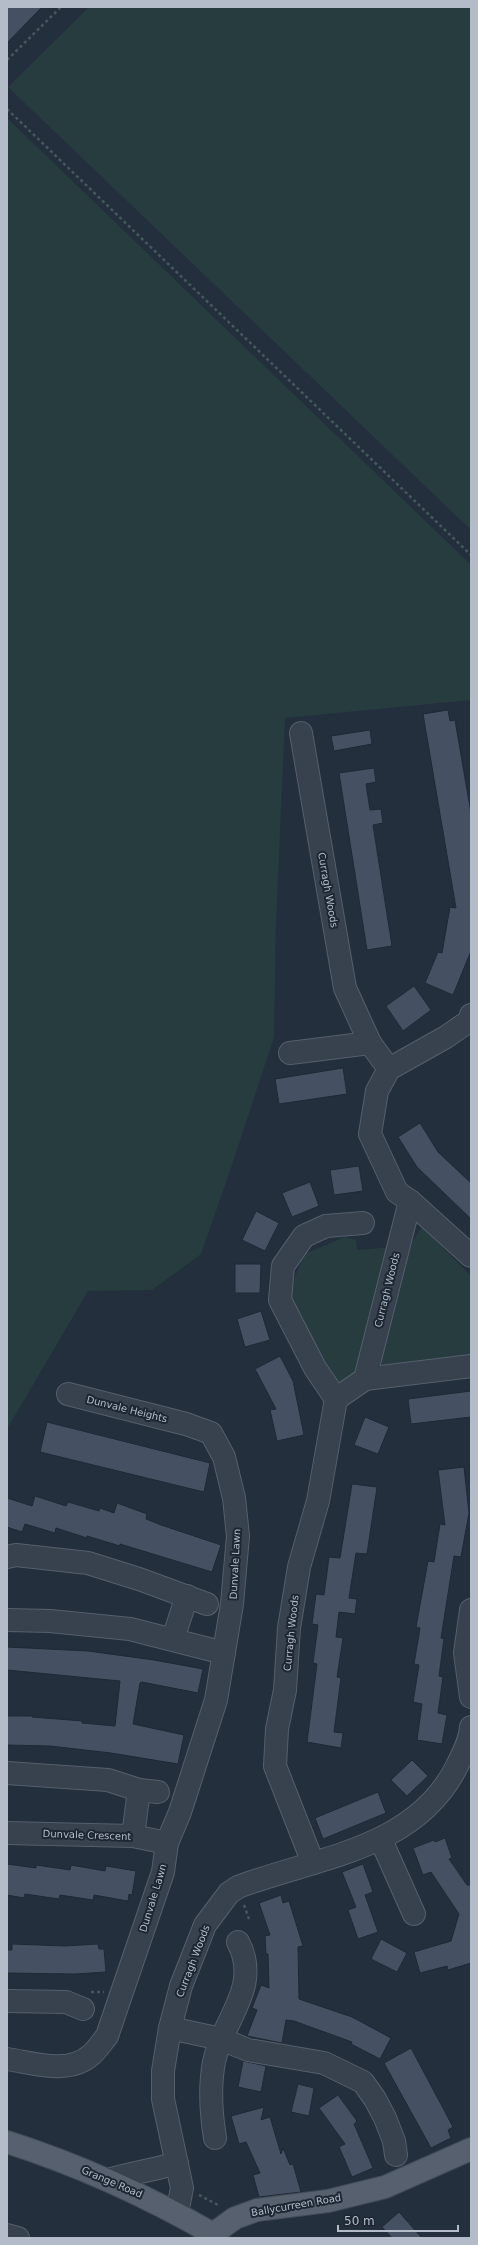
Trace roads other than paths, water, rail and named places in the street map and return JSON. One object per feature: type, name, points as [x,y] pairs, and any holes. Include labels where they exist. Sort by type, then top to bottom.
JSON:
[{"type":"main road","name":"Grange Road","points":[[7,2142],[48,2155],[137,2192],[216,2236]]},
{"type":"main road","name":"Ballycurreen Road","points":[[216,2236],[234,2218],[257,2210],[328,2201],[385,2187],[471,2149]]},
{"type":"street","name":"Curragh Woods","points":[[301,733],[345,988],[370,1043],[389,1069]]},
{"type":"street","points":[[470,1019],[446,1037],[389,1069],[377,1091],[370,1134],[397,1192],[410,1201],[471,1256]]},
{"type":"street","points":[[290,1053],[370,1043]]},
{"type":"street","name":"Curragh Woods","points":[[364,1379],[410,1201]]},
{"type":"street","points":[[363,1223],[326,1226],[304,1236],[283,1266],[280,1300],[314,1368],[336,1399],[364,1379],[471,1366]]},
{"type":"street","name":"Dunvale Heights","points":[[68,1394],[186,1424]]},
{"type":"street","name":"Curragh Woods","points":[[313,1863],[274,1766],[277,1729],[286,1690],[289,1628],[299,1567],[318,1501],[336,1399]]},
{"type":"street","name":"Dunvale Lawn","points":[[7,2059],[56,2067],[73,2065],[90,2055],[107,2036],[163,1872],[167,1843],[180,1812],[216,1700],[236,1570],[238,1536],[234,1498],[224,1457],[211,1433],[186,1424]]},
{"type":"street","points":[[7,1557],[16,1555],[88,1563],[197,1600],[173,1639]]},
{"type":"street","points":[[471,1610],[465,1653],[471,1697]]},
{"type":"street","points":[[7,1620],[50,1621],[130,1629],[224,1653]]},
{"type":"street","name":"Curragh Woods","points":[[177,2213],[182,2188],[163,2099],[163,2071],[170,2028],[181,1986],[205,1924],[229,1893],[248,1884],[380,1840],[425,1810],[442,1793],[470,1740],[471,1727]]},
{"type":"street","points":[[7,1773],[108,1780],[149,1791],[133,1836]]},
{"type":"street","name":"Dunvale Crescent","points":[[7,1833],[133,1836],[167,1843]]},
{"type":"street","points":[[380,1840],[414,1914]]},
{"type":"street","points":[[215,2138],[210,2106],[214,2062],[221,2039],[241,1998],[247,1966],[238,1942]]},
{"type":"street","points":[[7,2001],[66,2002],[83,2009]]},
{"type":"street","points":[[170,2028],[221,2039],[248,2050],[324,2062],[363,2082],[375,2099],[385,2118],[394,2141],[396,2155]]},
{"type":"street","points":[[108,2180],[134,2172],[150,2172],[177,2163]]},
{"type":"street","points":[[7,2235],[18,2238]]}]
